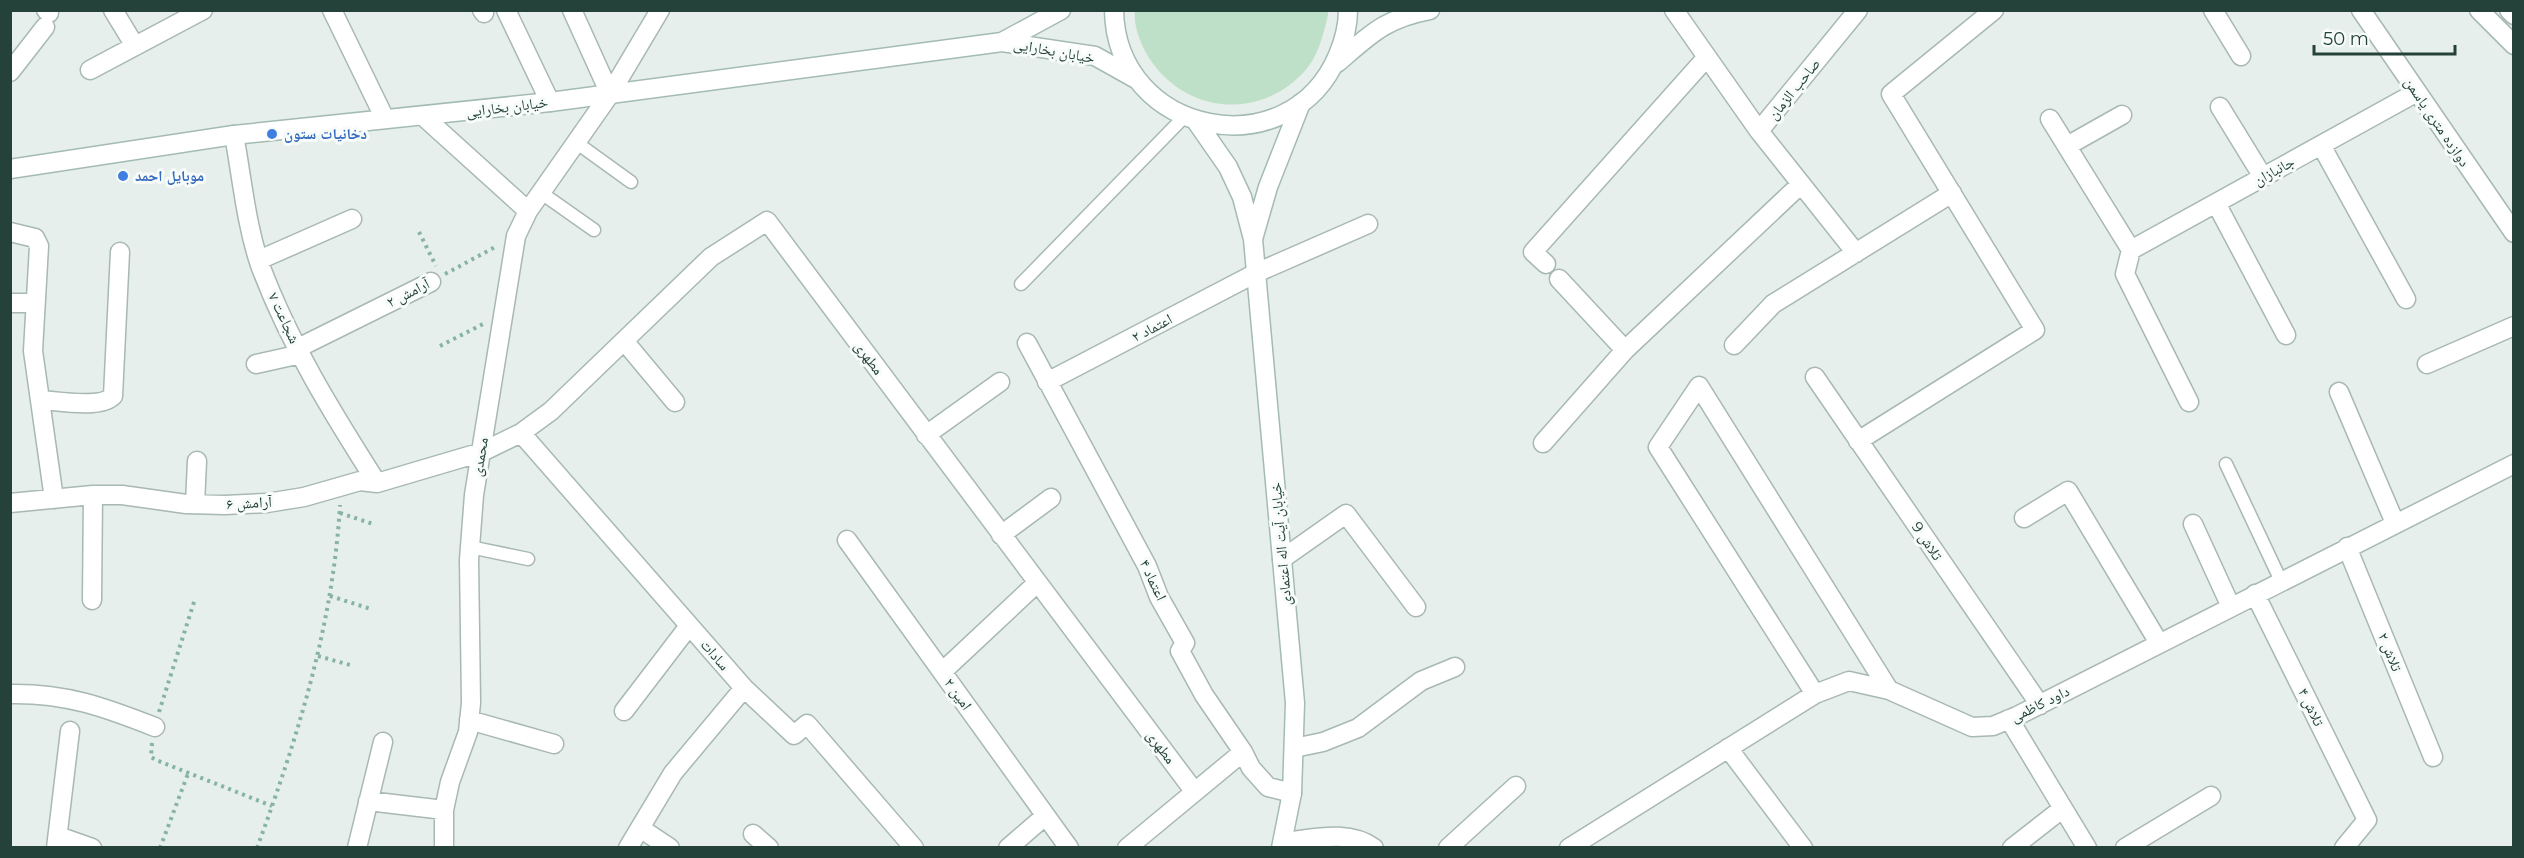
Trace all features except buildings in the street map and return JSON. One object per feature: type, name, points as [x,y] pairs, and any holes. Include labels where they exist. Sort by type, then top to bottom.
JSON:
[{"type":"street","points":[[113,10],[135,46]]},
{"type":"street","points":[[90,70],[203,10]]},
{"type":"street","points":[[332,10],[385,119]]},
{"type":"street","points":[[506,10],[550,102]]},
{"type":"street","points":[[572,10],[610,94]]},
{"type":"street","name":"محمدی","points":[[444,848],[444,810],[450,782],[468,732],[472,642],[470,547],[474,495],[516,236],[540,192],[610,94],[660,10]]},
{"type":"street","name":"خیابان بخارایی","points":[[1002,42],[1061,10]]},
{"type":"street","points":[[1114,10],[1114,26],[1122,54],[1136,79],[1157,101],[1190,119],[1232,127],[1268,120],[1301,103],[1319,86],[1333,66],[1344,41],[1348,10]]},
{"type":"street","points":[[1333,66],[1381,26],[1430,10]]},
{"type":"street","points":[[1674,10],[1759,131]]},
{"type":"street","name":"صاحب الزمان","points":[[1856,253],[1759,131],[1858,10]]},
{"type":"street","points":[[1858,441],[2035,330],[1891,94],[1994,10]]},
{"type":"street","points":[[2213,10],[2241,56]]},
{"type":"street","name":"دوازده متری یاسمن","points":[[2361,10],[2514,233]]},
{"type":"street","points":[[2479,10],[2514,45]]},
{"type":"street","points":[[2509,10],[2514,15]]},
{"type":"street","points":[[10,72],[47,17]]},
{"type":"street","name":"خیابان بخارایی","points":[[10,169],[234,135],[550,102],[1002,42],[1095,56],[1136,79]]},
{"type":"street","points":[[1546,264],[1533,252],[1707,57]]},
{"type":"street","name":"جانبازان","points":[[2131,250],[2417,92]]},
{"type":"street","points":[[1253,239],[1268,187],[1301,103]]},
{"type":"street","points":[[2220,107],[2263,177]]},
{"type":"street","points":[[2067,146],[2121,115]]},
{"type":"street","points":[[423,116],[528,211]]},
{"type":"street","points":[[1190,119],[1228,167],[1242,198],[1253,239]]},
{"type":"street","points":[[2050,119],[2131,250],[2125,274],[2189,402]]},
{"type":"street","name":"شجاعت ۷","points":[[234,135],[259,260],[318,389],[377,483]]},
{"type":"street","points":[[2321,145],[2406,299]]},
{"type":"street","points":[[1543,443],[1625,350],[1802,184]]},
{"type":"street","points":[[1734,345],[1773,304],[1952,194]]},
{"type":"street","points":[[2216,203],[2286,335]]},
{"type":"street","points":[[259,260],[352,219]]},
{"type":"street","name":"مطهری","points":[[482,452],[521,434],[551,411],[711,257],[767,221],[1194,791]]},
{"type":"street","name":"اعتماد ۲","points":[[1047,382],[1256,273],[1368,224]]},
{"type":"street","points":[[10,232],[35,238],[38,242],[33,351],[54,499]]},
{"type":"street","name":"خیابان آیت اله اعتمادی","points":[[1253,239],[1295,703],[1292,794],[1282,845]]},
{"type":"street","points":[[41,400],[98,404],[109,401],[113,396],[120,252]]},
{"type":"street","name":"آرامش ۲","points":[[256,364],[300,351],[436,279]]},
{"type":"street","points":[[1559,279],[1625,350]]},
{"type":"street","points":[[10,303],[34,303]]},
{"type":"street","points":[[2427,364],[2514,326]]},
{"type":"street","points":[[625,342],[675,402]]},
{"type":"street","name":"اعتماد ۴","points":[[1027,343],[1148,566],[1159,597],[1185,643],[1180,651],[1189,669],[1251,768],[1268,786],[1292,794]]},
{"type":"street","name":"تلاش 9","points":[[1815,377],[2040,705]]},
{"type":"street","points":[[926,435],[1000,382]]},
{"type":"street","points":[[1815,694],[1658,447],[1699,386],[1889,690]]},
{"type":"street","points":[[2339,392],[2395,523]]},
{"type":"street","name":"سادات","points":[[521,434],[744,688],[794,735],[807,724],[914,848]]},
{"type":"street","name":"آرامش ۶","points":[[10,503],[93,495],[122,495],[195,504],[225,505],[285,501],[360,481],[377,483],[482,452]]},
{"type":"street","points":[[195,504],[197,461]]},
{"type":"street","name":"داود کاظمی","points":[[1580,845],[1815,694],[1849,681],[1889,690],[1972,727],[1993,726],[2040,705],[2395,523],[2512,469]]},
{"type":"street","points":[[2024,518],[2068,491],[2159,643]]},
{"type":"street","points":[[92,600],[93,495]]},
{"type":"street","points":[[1001,535],[1051,498]]},
{"type":"street","points":[[1282,559],[1346,514],[1416,608]]},
{"type":"street","points":[[2193,524],[2231,607]]},
{"type":"street","name":"امین ۲","points":[[847,540],[1069,848]]},
{"type":"street","name":"تلاش ۲","points":[[2347,547],[2433,757]]},
{"type":"street","points":[[942,672],[1037,584]]},
{"type":"street","name":"تلاش ۴","points":[[2255,594],[2367,820],[2344,848]]},
{"type":"street","points":[[624,711],[689,626]]},
{"type":"street","points":[[1294,748],[1323,742],[1358,728],[1421,681],[1455,667]]},
{"type":"street","points":[[628,848],[673,773],[744,688]]},
{"type":"street","points":[[10,694],[70,698],[112,710],[155,727]]},
{"type":"street","points":[[469,720],[554,744]]},
{"type":"street","points":[[2009,720],[2087,848]]},
{"type":"street","points":[[70,731],[57,842],[92,848]]},
{"type":"street","points":[[357,848],[382,742]]},
{"type":"street","points":[[1728,748],[1803,848]]},
{"type":"street","points":[[1127,848],[1243,752]]},
{"type":"street","points":[[1448,848],[1516,786]]},
{"type":"street","points":[[2125,848],[2211,796]]},
{"type":"street","points":[[368,801],[444,810]]},
{"type":"street","points":[[2012,848],[2062,809]]},
{"type":"street","points":[[1008,848],[1045,816]]},
{"type":"street","points":[[640,828],[670,848]]},
{"type":"street","points":[[753,834],[769,848]]},
{"type":"street","points":[[1282,845],[1347,836],[1363,839],[1374,848]]},
{"type":"lane","points":[[1021,284],[1190,119]]},
{"type":"lane","points":[[577,143],[631,182]]},
{"type":"lane","points":[[540,192],[594,230]]},
{"type":"lane","points":[[2226,464],[2281,581]]},
{"type":"lane","points":[[470,547],[528,559]]},
{"type":"path","points":[[419,232],[436,279]]},
{"type":"path","name":"آرامش ۲","points":[[436,279],[516,236]]},
{"type":"path","points":[[440,346],[503,314]]},
{"type":"path","points":[[257,848],[314,677],[337,553],[342,486]]},
{"type":"path","points":[[340,513],[373,524]]},
{"type":"path","points":[[330,596],[372,609]]},
{"type":"path","points":[[195,599],[155,727],[151,757],[272,806]]},
{"type":"path","points":[[318,656],[350,665]]},
{"type":"path","points":[[160,848],[189,771]]},
{"type":"green space","points":[[1135,10],[1328,10],[1328,15],[1316,53],[1303,73],[1285,88],[1265,99],[1244,104],[1222,104],[1201,100],[1182,90],[1164,76],[1149,58],[1141,41],[1136,29]]},
{"type":"place","name":"دخانیات ستون","points":[[272,134]]},
{"type":"place","name":"موبایل احمد","points":[[123,176]]}]
